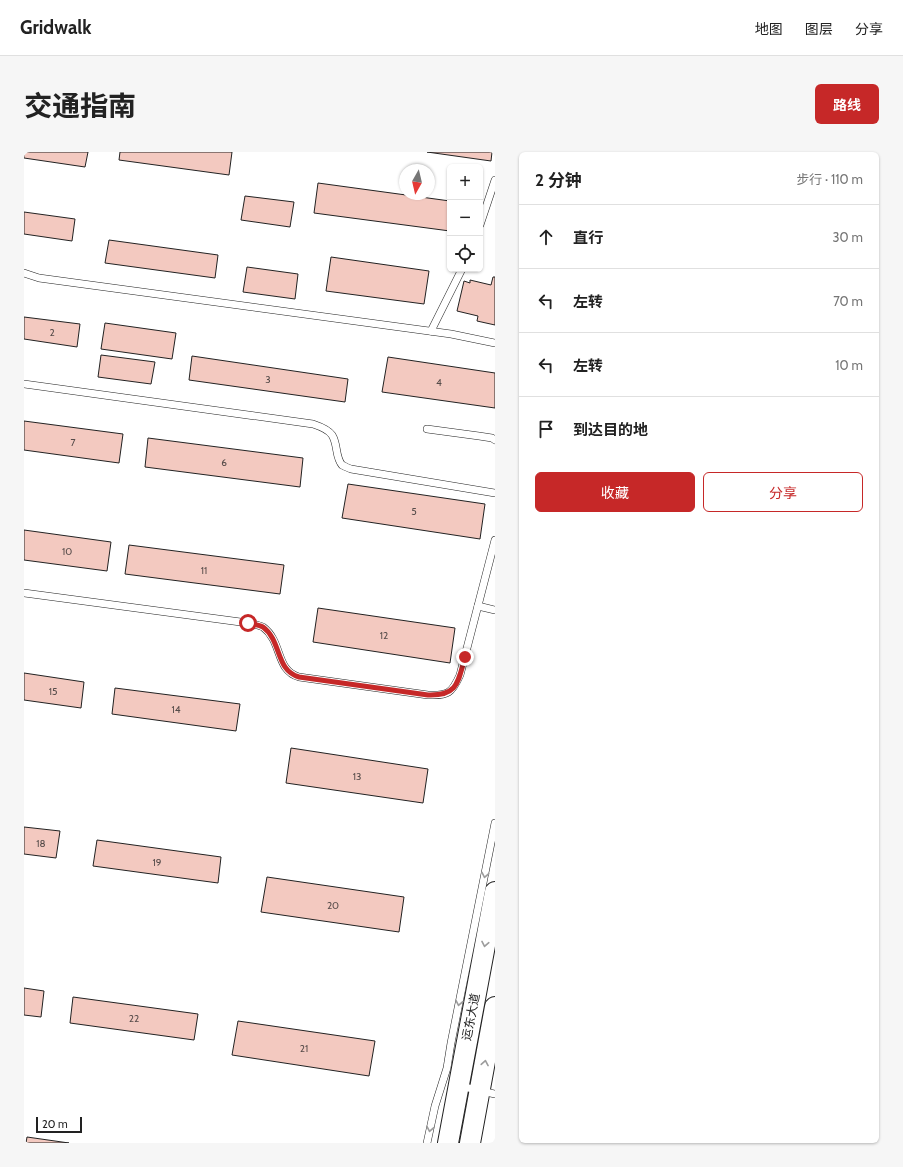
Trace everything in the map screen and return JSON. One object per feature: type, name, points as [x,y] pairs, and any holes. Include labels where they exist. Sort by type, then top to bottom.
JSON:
[{"type":"main road","name":"运东大道","points":[[448,1143],[495,892]]},
{"type":"main road","name":"运东大道","points":[[470,1143],[488,1092],[495,1007]]},
{"type":"lane","points":[[483,216],[495,180]]},
{"type":"lane","points":[[431,331],[460,272]]},
{"type":"lane","points":[[24,273],[39,278],[431,331],[495,343]]},
{"type":"lane","points":[[24,384],[313,424],[320,426],[332,435],[338,457],[343,465],[351,469],[495,493]]},
{"type":"lane","points":[[427,429],[492,438],[495,440]]},
{"type":"lane","points":[[24,593],[262,626],[272,636],[284,667],[292,675],[428,695],[437,695],[445,694],[454,688],[460,675],[495,540]]},
{"type":"lane","points":[[487,573],[495,575]]},
{"type":"lane","points":[[478,606],[495,610]]},
{"type":"lane","points":[[427,1143],[435,1106],[448,1068],[451,1043],[495,823]]},
{"type":"lane","points":[[458,1085],[488,1092]]},
{"type":"building","points":[[24,152],[88,152],[85,167],[24,158]]},
{"type":"building","points":[[120,152],[232,152],[229,175],[119,160]]},
{"type":"building","points":[[427,152],[492,152],[491,161]]},
{"type":"building","points":[[318,183],[399,194],[399,200],[435,199],[447,201],[447,231],[314,213]]},
{"type":"building","points":[[245,196],[294,202],[290,227],[241,220]]},
{"type":"building","points":[[24,212],[75,219],[72,241],[24,234]]},
{"type":"building","points":[[109,240],[218,255],[215,278],[105,263]]},
{"type":"building","points":[[331,257],[429,271],[424,304],[326,291]]},
{"type":"building","points":[[247,267],[298,274],[295,299],[243,292]]},
{"type":"building","points":[[493,277],[495,277],[495,325],[477,321],[478,316],[457,311],[464,281],[470,283],[470,280],[491,285]]},
{"type":"building","points":[[24,317],[80,324],[77,347],[24,339]]},
{"type":"building","points":[[105,323],[176,333],[172,359],[101,349]]},
{"type":"building","points":[[101,355],[155,362],[151,384],[98,377]]},
{"type":"building","points":[[192,356],[348,379],[345,402],[189,380]]},
{"type":"building","points":[[388,357],[495,373],[495,408],[382,392]]},
{"type":"building","points":[[24,421],[123,434],[119,463],[24,450]]},
{"type":"building","points":[[148,438],[303,458],[300,487],[145,467]]},
{"type":"building","points":[[348,484],[485,504],[480,539],[342,518]]},
{"type":"building","points":[[24,530],[111,542],[107,571],[24,560]]},
{"type":"building","points":[[129,545],[284,565],[280,594],[125,574]]},
{"type":"building","points":[[318,608],[455,628],[450,663],[313,642]]},
{"type":"building","points":[[24,673],[84,682],[81,708],[24,700]]},
{"type":"building","points":[[115,688],[240,704],[236,731],[112,714]]},
{"type":"building","points":[[291,748],[428,769],[423,803],[286,783]]},
{"type":"building","points":[[24,827],[60,831],[56,858],[24,854]]},
{"type":"building","points":[[97,840],[221,857],[218,883],[93,866]]},
{"type":"building","points":[[267,877],[404,897],[399,932],[261,912]]},
{"type":"building","points":[[24,988],[44,991],[41,1017],[24,1015]]},
{"type":"building","points":[[73,997],[198,1014],[194,1040],[70,1023]]},
{"type":"building","points":[[238,1021],[375,1041],[369,1076],[232,1055]]},
{"type":"building","points":[[27,1137],[69,1143],[26,1143]]},
{"type":"route","points":[[248,623],[262,626],[272,636],[284,667],[292,675],[299,677],[437,695],[445,694],[454,688],[460,675],[465,657]]}]
